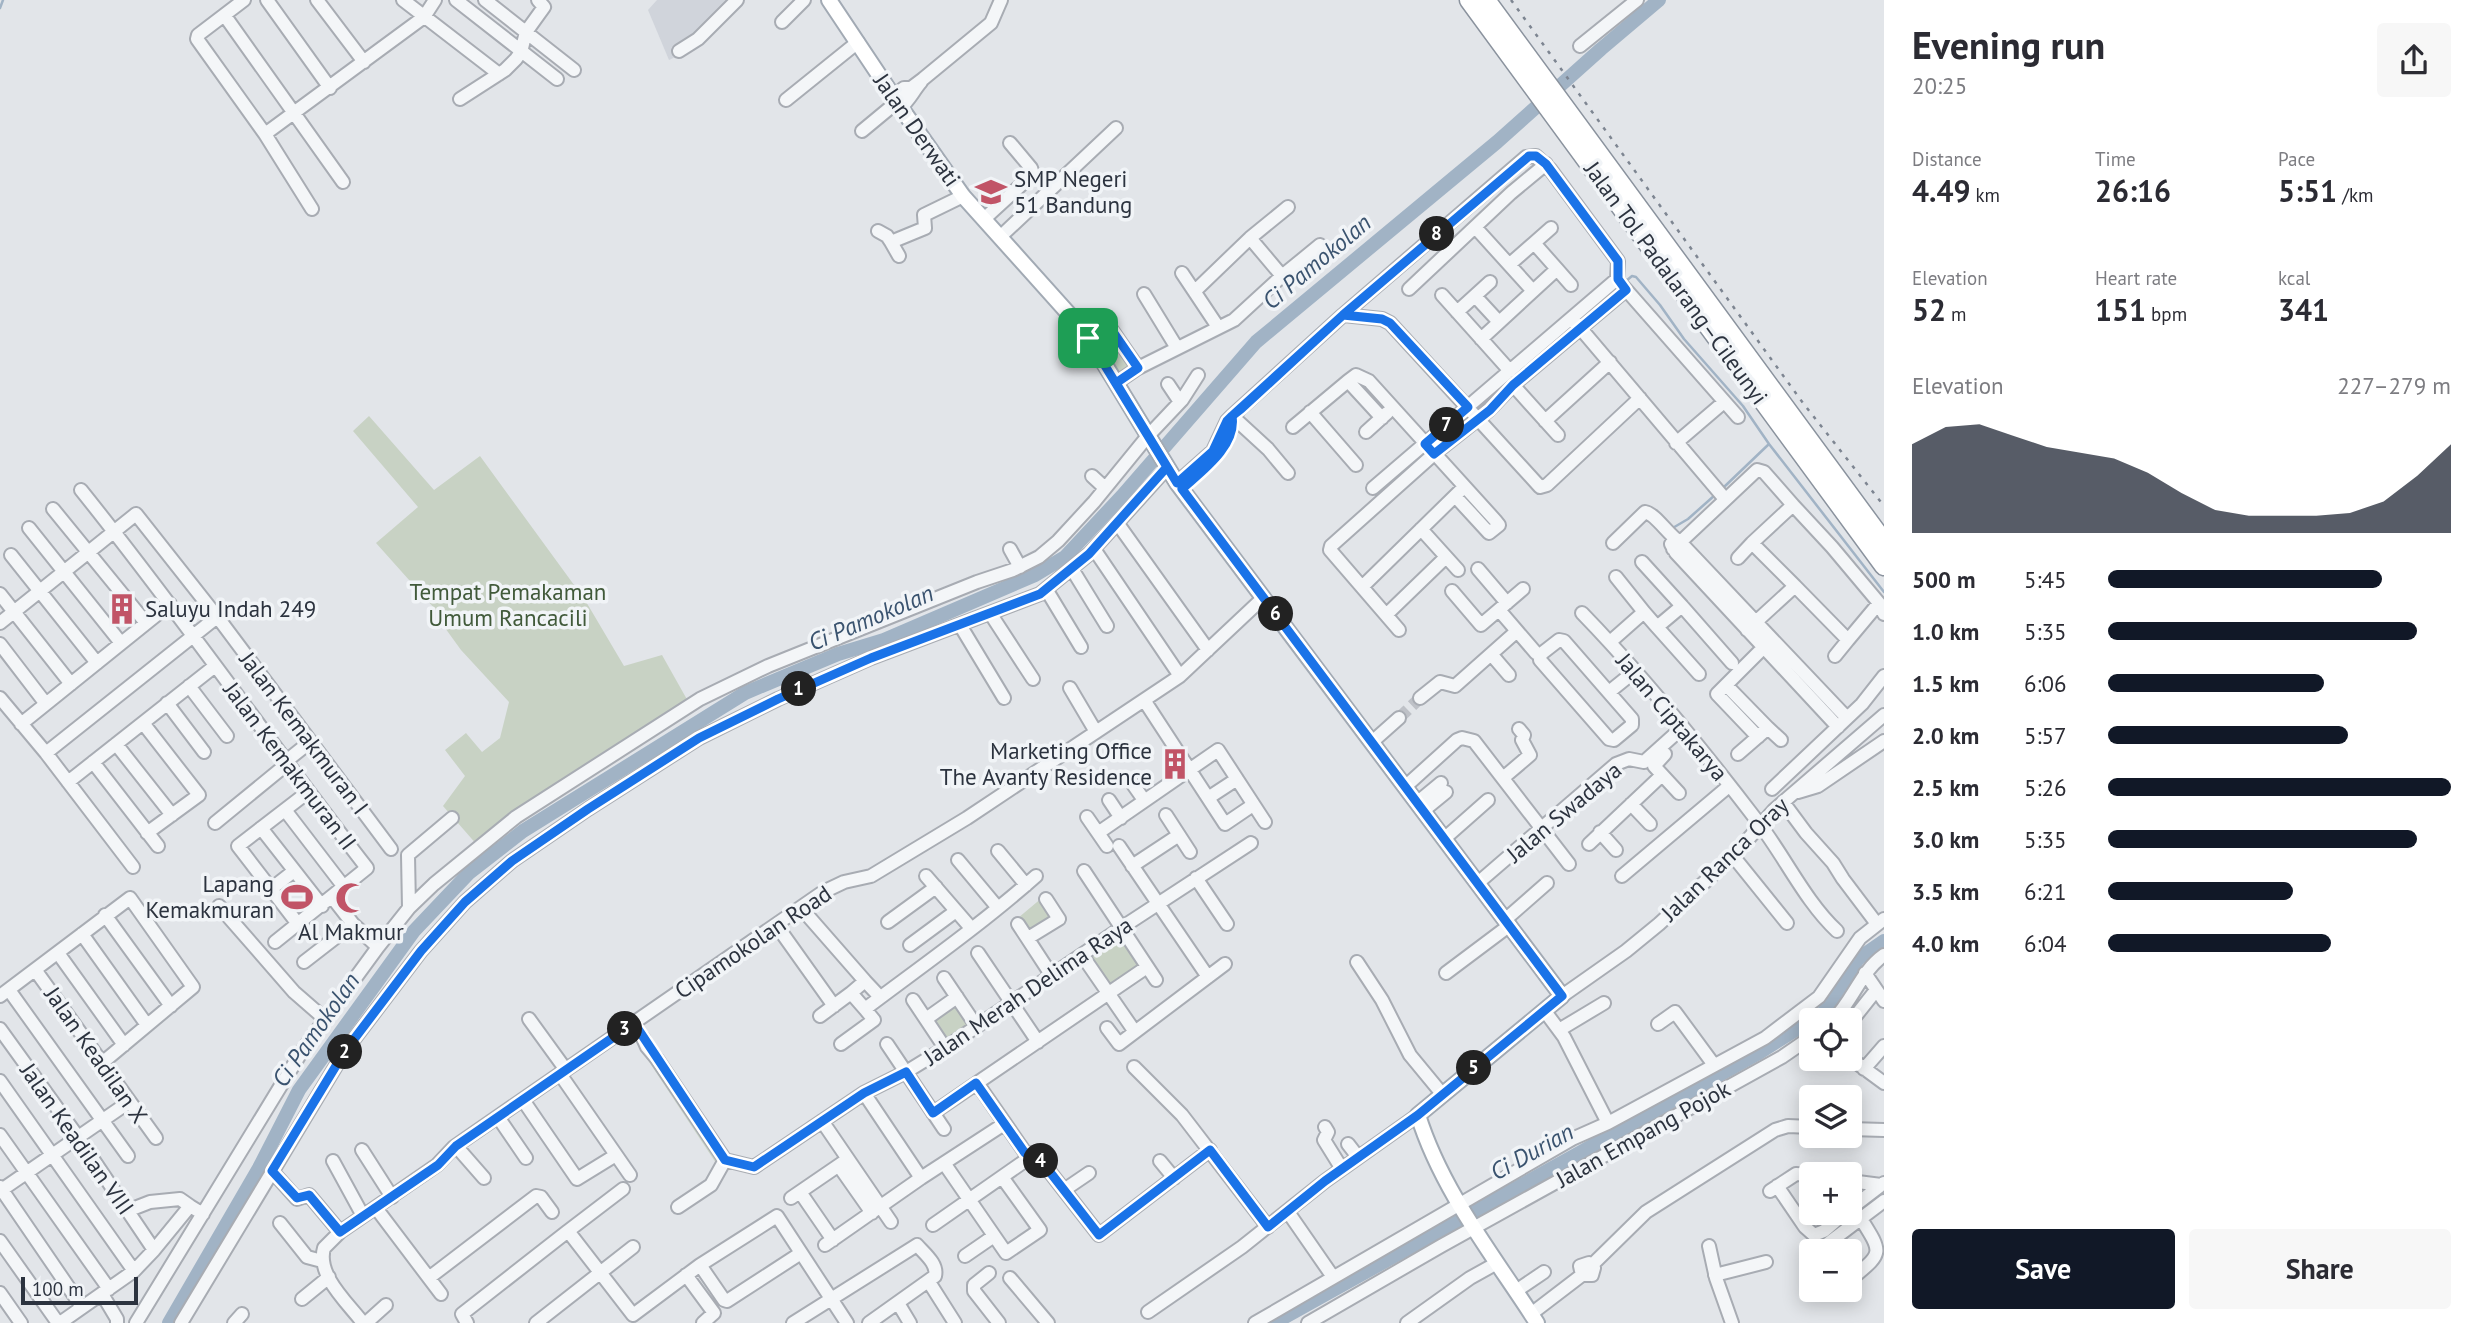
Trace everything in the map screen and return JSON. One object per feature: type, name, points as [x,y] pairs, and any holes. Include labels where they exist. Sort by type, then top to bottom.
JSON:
[{"type":"highway","name":"Jalan Tol Padalarang–Cileunyi","points":[[1468,0],[1536,81],[1884,542]]},
{"type":"highway","name":"Jalan Tol Padalarang–Cileunyi","points":[[1486,0],[1536,81]]},
{"type":"highway","name":"Jalan Tol Padalarang–Cileunyi","points":[[1558,110],[1884,566]]},
{"type":"main road","name":"Jalan Derwati","points":[[829,0],[963,196],[1088,338],[1180,486],[1562,996]]},
{"type":"main road","points":[[1534,1319],[1460,1207],[1425,1140],[1418,1115],[1562,996]]},
{"type":"street","points":[[244,0],[198,35],[197,39],[265,134],[312,209]]},
{"type":"street","points":[[267,0],[330,88]]},
{"type":"street","points":[[317,0],[364,62]]},
{"type":"street","points":[[403,0],[499,74]]},
{"type":"street","points":[[265,134],[424,17],[435,0]]},
{"type":"street","points":[[456,0],[557,79]]},
{"type":"street","points":[[485,0],[574,69]]},
{"type":"street","points":[[460,99],[499,74],[521,52],[526,32],[544,7],[538,0]]},
{"type":"street","points":[[679,51],[714,25],[737,0]]},
{"type":"street","points":[[782,22],[804,0]]},
{"type":"street","points":[[862,131],[897,102],[911,99],[913,91],[923,79],[991,23],[1001,0]]},
{"type":"street","points":[[1580,46],[1637,0]]},
{"type":"street","points":[[225,16],[343,183]]},
{"type":"street","points":[[786,100],[858,42]]},
{"type":"street","points":[[1000,237],[1116,128]]},
{"type":"street","points":[[984,219],[1033,174],[1010,143]]},
{"type":"street","points":[[1232,416],[1343,315],[1526,157],[1536,156],[1546,164],[1618,261],[1618,279],[1626,290],[1738,417]]},
{"type":"street","points":[[1409,289],[1546,164]]},
{"type":"street","points":[[891,242],[925,228],[923,218],[926,213],[963,196]]},
{"type":"street","points":[[1196,290],[1250,238],[1288,207]]},
{"type":"street","points":[[1475,227],[1533,291]]},
{"type":"street","points":[[1510,264],[1551,228]]},
{"type":"street","points":[[878,231],[891,242],[899,256]]},
{"type":"street","points":[[1250,238],[1282,276]]},
{"type":"street","points":[[1534,243],[1571,285]]},
{"type":"street","points":[[1116,383],[1138,368],[1234,320],[1320,245]]},
{"type":"street","points":[[1481,339],[1557,269]]},
{"type":"street","points":[[1182,273],[1196,290],[1218,327]]},
{"type":"street","points":[[1373,488],[1429,449],[1473,413],[1510,371],[1570,317],[1618,279]]},
{"type":"street","points":[[1457,312],[1490,282]]},
{"type":"street","points":[[1473,413],[1490,410],[1513,385],[1626,290]]},
{"type":"street","points":[[1144,294],[1177,348]]},
{"type":"street","points":[[1442,295],[1510,371]]},
{"type":"street","points":[[1475,296],[1499,322]]},
{"type":"street","points":[[1343,315],[1382,319],[1390,323],[1540,487],[1547,485],[1640,398]]},
{"type":"street","points":[[1570,317],[1725,499]]},
{"type":"street","points":[[1088,338],[1109,326],[1138,368]]},
{"type":"street","points":[[1545,421],[1610,362]]},
{"type":"street","points":[[136,1323],[302,1051],[375,945],[434,884],[516,817],[701,699],[768,666],[1020,567],[1039,557],[1058,541],[1180,402],[1198,374]]},
{"type":"street","points":[[1293,427],[1354,375],[1362,376],[1429,449],[1460,491],[1362,587]]},
{"type":"street","points":[[1348,381],[1382,418]]},
{"type":"street","points":[[1168,384],[1180,402]]},
{"type":"street","points":[[1513,385],[1558,435]]},
{"type":"street","points":[[1676,443],[1724,402]]},
{"type":"street","points":[[1366,432],[1393,408]]},
{"type":"street","points":[[1310,412],[1356,465]]},
{"type":"street","points":[[1232,416],[1268,449],[1288,472]]},
{"type":"street","points":[[1180,486],[1223,448],[1234,426],[1232,416]]},
{"type":"street","points":[[1399,630],[1330,547],[1429,449]]},
{"type":"street","points":[[181,1323],[345,1051],[421,951],[465,902],[512,861],[699,738],[859,663],[1030,599],[1072,569],[1094,549],[1118,524],[1165,465]]},
{"type":"street","points":[[1675,543],[1759,470],[1764,472],[1832,547],[1882,609],[1847,640],[1835,656]]},
{"type":"street","points":[[1092,476],[1105,488]]},
{"type":"street","name":"Jalan Kemakmuran II","points":[[81,490],[170,604],[286,763],[367,868],[275,942]]},
{"type":"street","points":[[1738,558],[1793,505]]},
{"type":"street","points":[[53,509],[146,623]]},
{"type":"street","points":[[1613,542],[1647,512],[1651,513],[1675,543],[1843,722]]},
{"type":"street","name":"Jalan Kemakmuran I","points":[[113,533],[136,514],[391,849]]},
{"type":"street","points":[[1118,524],[1208,650]]},
{"type":"street","points":[[29,528],[121,643]]},
{"type":"street","points":[[1421,529],[1458,570]]},
{"type":"street","points":[[0,623],[113,533]]},
{"type":"street","points":[[1752,543],[1847,640]]},
{"type":"street","points":[[1010,549],[1020,567]]},
{"type":"street","points":[[1094,549],[1180,676]]},
{"type":"street","points":[[11,555],[97,663]]},
{"type":"street","points":[[1386,615],[1446,557]]},
{"type":"street","points":[[1642,562],[1732,663]]},
{"type":"street","points":[[1072,569],[1108,626]]},
{"type":"street","points":[[1478,569],[1517,631],[1536,653]]},
{"type":"street","points":[[1616,577],[1699,674]]},
{"type":"street","points":[[1751,625],[1795,586]]},
{"type":"street","points":[[1046,589],[1082,647]]},
{"type":"street","points":[[1452,591],[1480,625],[1523,589]]},
{"type":"street","points":[[0,594],[71,684]]},
{"type":"street","name":"Cipamokolan Road","points":[[340,1232],[438,1165],[456,1146],[634,1023],[804,912],[833,886],[871,876],[967,818],[1180,676],[1266,602]]},
{"type":"street","points":[[21,724],[170,604]]},
{"type":"street","points":[[1657,627],[1682,606]]},
{"type":"street","points":[[1610,642],[1644,612]]},
{"type":"street","points":[[990,613],[1033,679]]},
{"type":"street","name":"Jalan Ciptakarya","points":[[1582,613],[1686,730],[1759,824],[1820,911],[1838,931]]},
{"type":"street","points":[[46,753],[217,617]]},
{"type":"street","points":[[960,625],[1004,698]]},
{"type":"street","points":[[1420,698],[1440,682],[1455,686],[1517,631]]},
{"type":"street","points":[[1559,640],[1563,641],[1609,692],[1632,722],[1631,726],[1612,740],[1541,662],[1541,654],[1559,640]]},
{"type":"street","points":[[0,643],[46,704]]},
{"type":"street","points":[[1768,643],[1718,693],[1719,697],[1763,733],[1781,740]]},
{"type":"street","points":[[1491,654],[1509,675]]},
{"type":"street","points":[[68,782],[215,666]]},
{"type":"street","points":[[1609,692],[1635,671]]},
{"type":"street","points":[[1772,789],[1843,722],[1884,676]]},
{"type":"street","points":[[189,686],[227,736]]},
{"type":"street","points":[[1070,688],[1096,732]]},
{"type":"street","points":[[1144,700],[1225,824],[1254,805]]},
{"type":"street","points":[[1,702],[46,753],[133,867]]},
{"type":"street","points":[[167,704],[204,752]]},
{"type":"street","name":"Jalan Ranca Oray","points":[[1562,996],[1626,951],[1733,856],[1759,824],[1884,715]]},
{"type":"street","points":[[1372,742],[1399,718]]},
{"type":"street","points":[[143,723],[199,795],[147,833]]},
{"type":"street","points":[[1503,778],[1530,755],[1521,739],[1524,735],[1518,729]]},
{"type":"street","points":[[1679,793],[1661,776],[1654,764],[1686,730]]},
{"type":"street","name":"Jalan Swadaya","points":[[1479,882],[1616,764],[1629,759],[1644,762],[1686,730]]},
{"type":"street","points":[[1738,754],[1763,733]]},
{"type":"street","points":[[1406,786],[1451,745],[1462,738],[1474,741],[1569,864]]},
{"type":"street","points":[[1794,793],[1818,786],[1884,741]]},
{"type":"street","points":[[215,823],[310,742]]},
{"type":"street","points":[[116,744],[172,814]]},
{"type":"street","points":[[1098,834],[1217,750],[1265,822]]},
{"type":"street","points":[[93,762],[158,846]]},
{"type":"street","points":[[1589,844],[1661,776]]},
{"type":"street","points":[[1208,798],[1237,779]]},
{"type":"street","points":[[1132,783],[1144,800]]},
{"type":"street","points":[[1622,876],[1729,786]]},
{"type":"street","points":[[1421,806],[1444,788]]},
{"type":"street","points":[[298,923],[238,846],[308,792]]},
{"type":"street","points":[[1110,800],[1121,818]]},
{"type":"street","points":[[1445,838],[1488,800]]},
{"type":"street","points":[[1255,1323],[1460,1207],[1563,1144],[1608,1123],[1765,1038],[1811,1005],[1860,938],[1881,922],[1783,803]]},
{"type":"street","points":[[1631,804],[1650,824]]},
{"type":"street","points":[[285,810],[344,887]]},
{"type":"street","points":[[1166,815],[1191,852]]},
{"type":"street","points":[[1087,817],[1098,834],[1132,866],[1208,977]]},
{"type":"street","points":[[409,908],[408,855],[452,818]]},
{"type":"street","points":[[261,828],[322,905]]},
{"type":"street","points":[[1600,832],[1616,850]]},
{"type":"street","points":[[1132,866],[1179,835]]},
{"type":"street","name":"Jalan Merah Delima Raya","points":[[725,1160],[754,1167],[864,1093],[945,1048],[1196,878],[1251,844]]},
{"type":"street","points":[[864,1009],[1031,880],[998,851]]},
{"type":"street","points":[[1733,856],[1787,923]]},
{"type":"street","points":[[958,860],[998,908]]},
{"type":"street","points":[[271,888],[294,871]]},
{"type":"street","points":[[1084,871],[1156,980]]},
{"type":"street","points":[[926,876],[971,928]]},
{"type":"street","points":[[1196,878],[1227,924]]},
{"type":"street","points":[[1446,973],[1508,922],[1548,883]]},
{"type":"street","points":[[888,922],[936,887]]},
{"type":"street","points":[[332,897],[353,924],[375,945]]},
{"type":"street","points":[[102,1063],[193,987],[130,898],[4,993],[128,1156]]},
{"type":"street","points":[[1028,938],[1059,919],[1046,899]]},
{"type":"street","points":[[219,906],[294,992],[325,1019]]},
{"type":"street","points":[[910,945],[956,911]]},
{"type":"street","points":[[804,912],[880,997]]},
{"type":"street","points":[[105,915],[171,1006]]},
{"type":"street","points":[[304,962],[353,924]]},
{"type":"street","points":[[1018,924],[1052,976]]},
{"type":"street","points":[[779,929],[834,1006]]},
{"type":"street","points":[[82,934],[147,1025]]},
{"type":"street","points":[[58,953],[124,1045]]},
{"type":"street","points":[[978,953],[1038,1042]]},
{"type":"street","points":[[1082,955],[1135,1032]]},
{"type":"street","points":[[1844,1008],[1865,973],[1881,957]]},
{"type":"street","points":[[1357,962],[1382,1000],[1410,1055],[1443,1095]]},
{"type":"street","points":[[1107,1028],[1119,1044],[1225,964]]},
{"type":"street","points":[[933,1113],[1147,967]]},
{"type":"street","name":"Jalan Keadilan X","points":[[36,971],[156,1138]]},
{"type":"street","points":[[1862,1013],[1879,998],[1865,973]]},
{"type":"street","points":[[944,978],[977,1027]]},
{"type":"street","points":[[820,1016],[865,981]]},
{"type":"street","points":[[841,1044],[874,1020],[851,993]]},
{"type":"street","points":[[926,1019],[957,997]]},
{"type":"street","points":[[913,1000],[945,1048]]},
{"type":"street","points":[[1559,1030],[1604,1003]]},
{"type":"street","points":[[1544,1010],[1577,1061],[1608,1123]]},
{"type":"street","points":[[1658,1024],[1675,1012],[1714,1065]]},
{"type":"street","points":[[529,1019],[630,1175]]},
{"type":"street","points":[[634,1023],[725,1160],[711,1185],[678,1207]]},
{"type":"street","name":"Jalan Keadilan VIII","points":[[0,1029],[78,1137],[154,1251]]},
{"type":"street","points":[[887,1044],[944,1129]]},
{"type":"street","name":"Jalan Empang Pojok","points":[[1308,1323],[1472,1225],[1799,1045]]},
{"type":"street","points":[[1884,1046],[1864,1069],[1884,1083]]},
{"type":"street","points":[[1135,1067],[1166,1097],[1268,1227]]},
{"type":"street","points":[[0,1081],[134,1271]]},
{"type":"street","points":[[933,1225],[1029,1158],[976,1083]]},
{"type":"street","points":[[864,1093],[921,1178]]},
{"type":"street","points":[[523,1100],[577,1179],[616,1155]]},
{"type":"street","points":[[82,1307],[1,1189],[129,1102]]},
{"type":"street","points":[[1148,1312],[1418,1115]]},
{"type":"street","points":[[498,1117],[526,1158]]},
{"type":"street","points":[[822,1121],[844,1162],[876,1210],[891,1222]]},
{"type":"street","points":[[844,1162],[795,1195],[829,1242],[1004,1124]]},
{"type":"street","points":[[1534,1319],[1582,1275],[1580,1266],[1586,1263],[1592,1265],[1646,1212],[1775,1130],[1788,1125],[1799,1126]]},
{"type":"street","points":[[1325,1126],[1328,1132],[1324,1140],[1342,1169]]},
{"type":"street","points":[[1862,1129],[1884,1130]]},
{"type":"street","points":[[0,1135],[105,1291],[115,1322]]},
{"type":"street","points":[[1348,1144],[1358,1157]]},
{"type":"street","points":[[456,1146],[484,1178]]},
{"type":"street","points":[[362,1150],[392,1197]]},
{"type":"street","points":[[1025,1153],[1039,1158],[1099,1235],[1210,1150]]},
{"type":"street","points":[[333,1161],[363,1216]]},
{"type":"street","points":[[1160,1161],[1174,1178]]},
{"type":"street","points":[[944,1163],[1006,1253],[1040,1230],[1002,1177]]},
{"type":"street","points":[[272,1171],[298,1199],[309,1195],[340,1232],[324,1248],[322,1261],[329,1278],[365,1323],[386,1305]]},
{"type":"street","points":[[1064,1190],[1088,1173]]},
{"type":"street","points":[[1799,1174],[1774,1188],[1799,1219]]},
{"type":"street","points":[[1862,1182],[1882,1184]]},
{"type":"street","points":[[1862,1200],[1882,1184]]},
{"type":"street","points":[[467,1323],[462,1314],[623,1189]]},
{"type":"street","points":[[430,1278],[536,1196],[541,1197],[552,1212]]},
{"type":"street","points":[[127,1211],[150,1202],[180,1199],[203,1214]]},
{"type":"street","points":[[1862,1218],[1884,1201]]},
{"type":"street","points":[[0,1241],[59,1323],[134,1271],[190,1206]]},
{"type":"street","points":[[376,1208],[441,1294]]},
{"type":"street","points":[[1288,1212],[1333,1278]]},
{"type":"street","points":[[568,1231],[628,1319],[700,1265],[772,1216],[777,1216],[847,1323]]},
{"type":"street","points":[[1862,1222],[1878,1244],[1879,1250],[1875,1259],[1862,1270]]},
{"type":"street","points":[[280,1223],[307,1257],[322,1261]]},
{"type":"street","points":[[1803,1225],[1814,1235],[1831,1225]]},
{"type":"street","points":[[1834,1239],[1852,1225]]},
{"type":"street","points":[[965,1256],[994,1236]]},
{"type":"street","points":[[793,1323],[921,1242],[936,1269],[935,1276],[869,1323]]},
{"type":"street","points":[[1709,1246],[1715,1275],[1732,1323]]},
{"type":"street","points":[[536,1323],[633,1247]]},
{"type":"street","points":[[700,1265],[727,1301],[801,1253]]},
{"type":"street","points":[[1715,1275],[1766,1262]]},
{"type":"street","points":[[1406,1323],[1469,1278],[1497,1263]]},
{"type":"street","points":[[1516,1291],[1544,1272]]},
{"type":"street","points":[[989,1273],[974,1285],[974,1291],[999,1323]]},
{"type":"street","points":[[686,1275],[714,1313],[703,1323]]},
{"type":"street","points":[[302,1299],[329,1278]]},
{"type":"street","points":[[1010,1278],[1048,1323]]},
{"type":"street","points":[[929,1282],[955,1323]]},
{"type":"street","points":[[0,1293],[21,1323]]},
{"type":"street","points":[[898,1303],[910,1323]]},
{"type":"shaded area","points":[[657,0],[743,0],[686,52],[669,60],[648,10]]},
{"type":"green space","points":[[1105,331],[1130,370],[1119,376],[1095,337]]},
{"type":"green space","name":"Tempat Pemakaman Umum Rancacili","points":[[369,416],[434,490],[480,456],[585,600],[624,666],[662,655],[689,703],[478,846],[443,806],[465,776],[445,750],[466,733],[482,752],[500,738],[509,702],[461,650],[440,621],[443,618],[376,543],[418,507],[353,431]]},
{"type":"green space","points":[[1043,897],[1056,917],[1029,934],[1018,918]]},
{"type":"green space","points":[[1121,931],[1145,966],[1109,990],[1085,956]]},
{"type":"green space","points":[[956,1001],[973,1026],[946,1044],[929,1019]]},
{"type":"green space","points":[[636,1034],[720,1160],[716,1163],[632,1036]]},
{"type":"waterway","points":[[0,8],[3,0]]},
{"type":"waterway","name":"Ci Pamokolan","points":[[169,1323],[259,1168],[299,1090],[414,931],[469,873],[523,831],[745,693],[838,654],[884,640],[1035,575],[1065,557],[1122,496],[1256,342],[1497,142],[1659,0]]},
{"type":"waterway","points":[[1626,281],[1632,276],[1636,277],[1660,305],[1684,339],[1743,406],[1769,444],[1884,592]]},
{"type":"waterway","points":[[1582,317],[1616,288]]},
{"type":"waterway","points":[[1724,487],[1769,444]]},
{"type":"waterway","points":[[1671,529],[1688,519],[1715,495]]},
{"type":"waterway","name":"Ci Durian","points":[[1826,1008],[1858,959],[1884,941]]},
{"type":"waterway","name":"Ci Durian","points":[[1274,1323],[1757,1054],[1799,1028]]},
{"type":"tunnel","points":[[1399,718],[1420,698]]},
{"type":"railway","points":[[1511,0],[1803,403],[1884,506]]},
{"type":"place","name":"SMP Negeri 51 Bandung","points":[[991,192]]},
{"type":"place","name":"Saluyu Indah 249","points":[[122,609]]},
{"type":"place","name":"Marketing Office The Avanty Residence","points":[[1175,764]]},
{"type":"place","name":"Lapang Kemakmuran","points":[[297,897]]},
{"type":"place","name":"Al Makmur","points":[[351,898]]},
{"type":"route","points":[[1088,338],[1109,326],[1138,368],[1116,383],[1177,483],[1213,451],[1232,416],[1343,315],[1529,156],[1536,156],[1546,164],[1618,261],[1618,279],[1626,290],[1513,385],[1490,410],[1434,454],[1425,444],[1468,407],[1390,323],[1382,319],[1343,315],[1241,409],[1232,416],[1234,426],[1223,448],[1182,489],[1562,996],[1418,1115],[1325,1181],[1268,1227],[1210,1150],[1099,1235],[1039,1158],[1025,1153],[976,1083],[933,1113],[906,1072],[864,1093],[754,1167],[725,1160],[634,1023],[456,1146],[438,1165],[340,1232],[309,1195],[305,1194],[298,1199],[272,1171],[307,1111],[345,1051],[421,951],[465,902],[512,861],[699,738],[871,658],[1036,596],[1072,569],[1118,524],[1167,467],[1149,440],[1116,383],[1088,338]]}]
